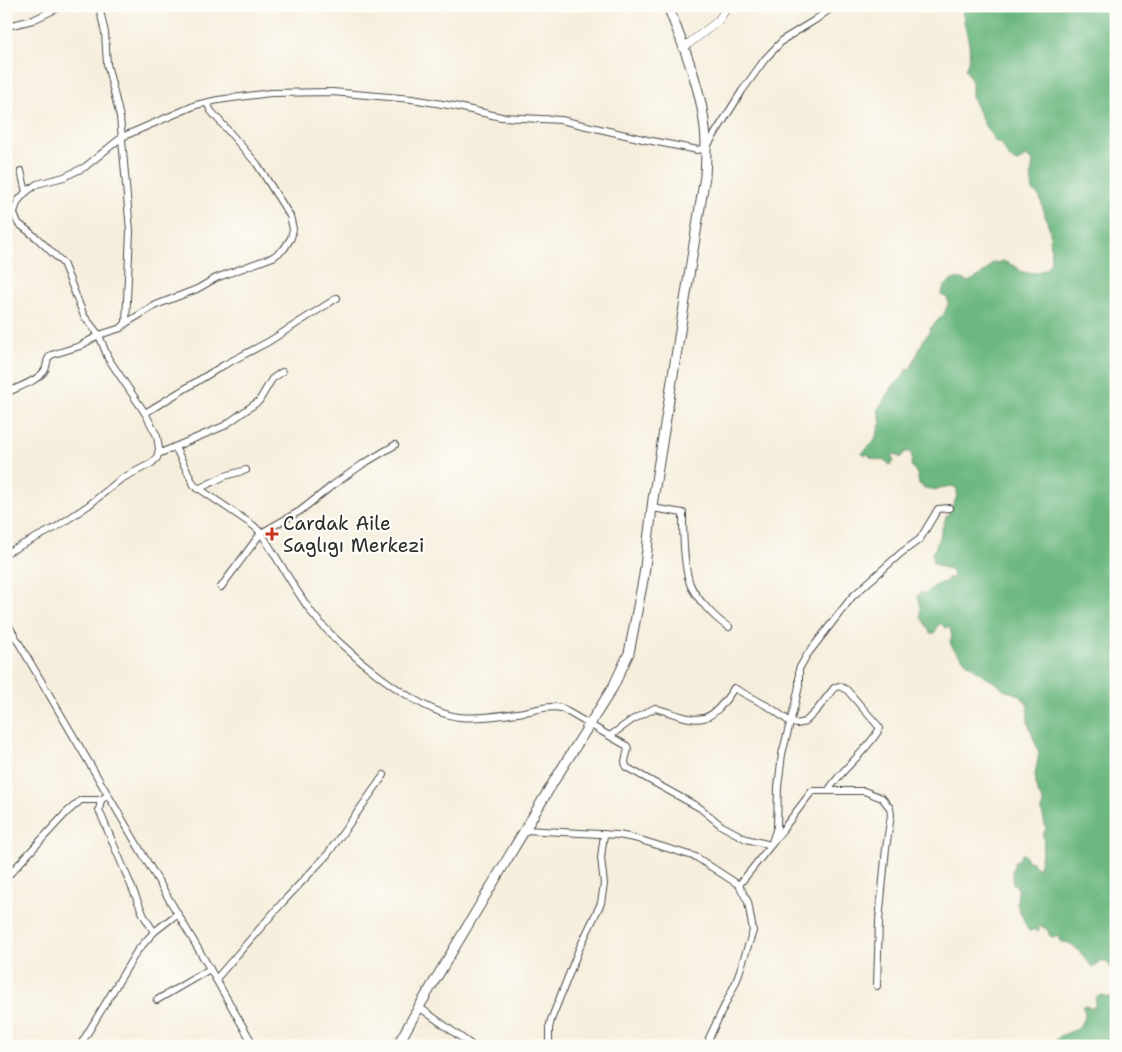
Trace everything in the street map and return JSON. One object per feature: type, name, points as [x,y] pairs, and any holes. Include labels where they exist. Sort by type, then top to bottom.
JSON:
[{"type":"main road","points":[[397,1046],[418,1007],[613,687],[629,653],[644,576],[652,508],[705,176],[706,148],[703,115],[695,79],[668,6]]},
{"type":"street","points":[[12,25],[32,20],[62,6]]},
{"type":"street","points":[[99,6],[105,33],[107,64],[120,117],[122,137],[130,231],[126,323]]},
{"type":"street","points":[[684,48],[718,22],[728,6]]},
{"type":"street","points":[[6,553],[55,528],[89,505],[121,479],[152,463],[158,454],[159,442],[157,436],[145,413],[108,358],[99,335],[84,316],[62,263],[18,222],[15,216],[14,212],[18,202],[26,192],[38,184],[64,177],[85,167],[122,137],[196,105],[270,93],[332,92],[412,99],[501,117],[562,120],[698,150],[706,148],[742,91],[784,39],[834,6]]},
{"type":"street","points":[[6,393],[33,380],[44,371],[47,358],[51,355],[80,346],[99,335],[121,328],[156,305],[197,289],[216,278],[273,258],[284,249],[291,238],[293,229],[290,216],[257,164],[211,111],[207,103]]},
{"type":"street","points":[[21,171],[26,192]]},
{"type":"street","points":[[6,218],[15,216]]},
{"type":"street","points":[[145,413],[224,365],[274,338],[337,298]]},
{"type":"street","points":[[158,454],[224,426],[260,401],[272,379],[282,372]]},
{"type":"street","points":[[221,587],[261,533],[300,511],[362,464],[395,445]]},
{"type":"street","points":[[175,447],[194,485],[254,526],[261,533],[302,599],[323,626],[366,666],[426,706],[448,715],[476,717],[554,707],[569,712],[627,746],[626,767],[700,808],[728,830],[746,839],[770,844]]},
{"type":"street","points":[[198,488],[225,476],[246,470]]},
{"type":"street","points":[[652,508],[683,513],[684,541],[690,584],[722,623],[729,627]]},
{"type":"street","points":[[770,844],[778,827],[778,787],[782,754],[799,686],[800,669],[807,655],[852,597],[901,553],[920,539],[938,509],[949,508]]},
{"type":"street","points":[[6,621],[254,1046]]},
{"type":"street","points":[[610,736],[632,720],[654,708],[693,719],[707,718],[724,703],[734,688],[771,708],[790,722],[797,724],[805,722],[834,688],[839,686],[847,690],[880,728],[859,756],[833,782],[828,791]]},
{"type":"street","points":[[216,979],[327,855],[384,775]]},
{"type":"street","points":[[739,885],[812,790],[864,791],[882,798],[890,808],[891,815],[879,921],[877,986]]},
{"type":"street","points":[[6,878],[71,809],[85,799],[101,800],[108,795]]},
{"type":"street","points":[[101,800],[99,810],[144,916],[154,932]]},
{"type":"street","points":[[525,830],[604,834],[634,838],[696,857],[739,885],[748,902],[753,931],[736,982],[709,1038],[712,1046]]},
{"type":"street","points":[[548,1046],[548,1028],[602,897],[604,884],[601,858],[604,834]]},
{"type":"street","points":[[81,1044],[136,950],[154,932],[177,914]]},
{"type":"street","points":[[157,1000],[210,968]]},
{"type":"street","points":[[418,1007],[473,1046]]},
{"type":"green space","points":[[963,6],[1116,6],[1116,973],[1114,973],[1108,963],[1101,961],[1093,968],[1075,947],[1066,942],[1061,942],[1058,936],[1054,938],[1049,935],[1048,930],[1039,925],[1038,932],[1034,929],[1028,930],[1017,904],[1018,891],[1016,885],[1013,884],[1012,872],[1014,863],[1022,854],[1025,855],[1027,861],[1033,862],[1036,867],[1039,867],[1044,843],[1043,834],[1046,829],[1042,811],[1043,802],[1037,791],[1035,775],[1039,753],[1028,723],[1028,706],[1020,696],[1001,688],[958,654],[950,642],[952,637],[950,627],[945,628],[941,623],[935,633],[930,633],[921,617],[920,603],[917,595],[921,592],[925,594],[937,584],[946,582],[948,578],[954,578],[950,569],[933,563],[932,553],[946,517],[956,500],[957,489],[953,486],[937,490],[925,488],[919,484],[917,474],[911,465],[912,456],[910,452],[905,452],[900,458],[894,454],[892,456],[894,462],[890,465],[885,461],[871,458],[868,454],[864,455],[862,453],[873,443],[877,434],[881,422],[878,409],[893,386],[902,378],[907,369],[911,368],[931,327],[944,314],[949,302],[946,297],[941,295],[944,287],[954,279],[971,281],[985,272],[994,262],[1003,261],[1018,268],[1021,272],[1036,273],[1047,268],[1051,261],[1050,230],[1040,197],[1033,191],[1031,175],[1033,161],[1025,155],[1023,159],[1017,162],[1010,159],[1001,143],[996,142],[984,124],[972,97],[972,82],[965,68],[968,61],[969,45]]},
{"type":"green space","points":[[1116,993],[1116,1046],[1050,1046],[1060,1036],[1078,1029],[1085,1016],[1082,1007],[1084,1005],[1091,1008],[1095,1006],[1096,997],[1101,995],[1110,998]]},
{"type":"place","name":"Cardak Aile Saglıgı Merkezi","points":[[272,534]]}]
